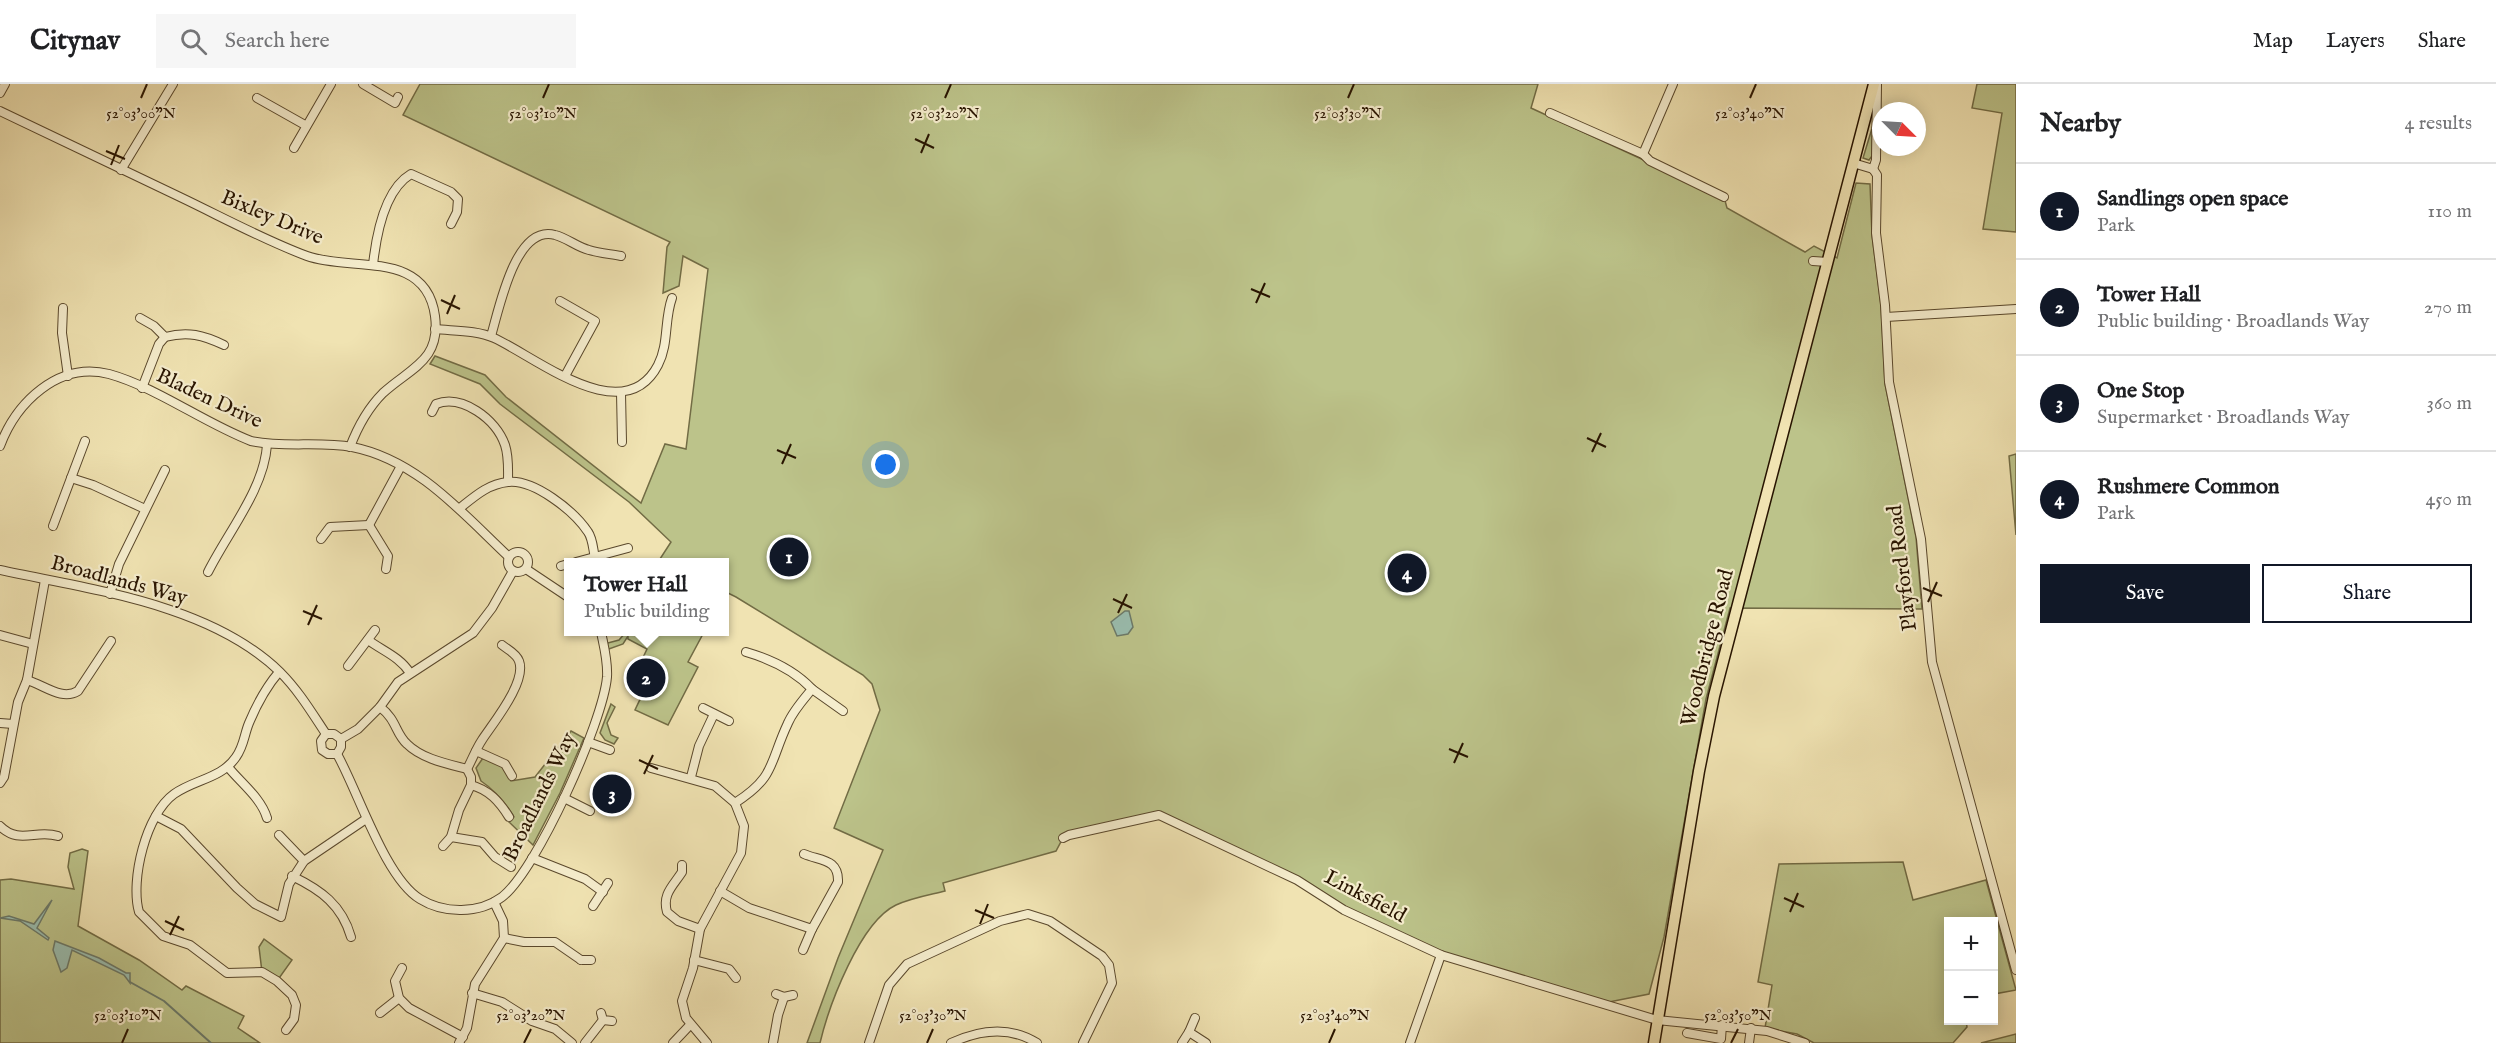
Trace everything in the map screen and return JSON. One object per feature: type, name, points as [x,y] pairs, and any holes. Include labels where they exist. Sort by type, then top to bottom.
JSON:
[{"type":"main road","name":"Woodbridge Road","points":[[1654,1043],[1712,706],[1875,84]]},
{"type":"street","points":[[0,93],[5,84]]},
{"type":"street","points":[[121,170],[173,84]]},
{"type":"street","points":[[294,148],[305,125],[331,84]]},
{"type":"street","points":[[363,84],[395,103],[398,97]]},
{"type":"street","points":[[1643,154],[1673,84]]},
{"type":"street","name":"Playford Road","points":[[1875,84],[1876,160],[1873,169],[1877,175],[1876,233],[1886,317],[1889,382],[1920,533],[1934,670],[2016,970]]},
{"type":"street","points":[[256,98],[305,125]]},
{"type":"street","name":"Bixley Drive","points":[[0,111],[121,170],[308,256],[393,268],[417,281],[431,303],[435,329],[428,357],[384,393],[372,407],[357,428],[351,447]]},
{"type":"street","points":[[1550,113],[1643,154],[1650,161],[1724,197]]},
{"type":"street","points":[[1853,164],[1873,169]]},
{"type":"street","points":[[373,265],[378,226],[396,190],[404,178],[411,174],[451,192],[458,199],[457,212],[451,224]]},
{"type":"street","points":[[491,336],[514,263],[522,250],[534,238],[553,234],[588,250],[621,256]]},
{"type":"street","points":[[1813,261],[1827,265]]},
{"type":"street","points":[[435,329],[491,336],[597,391],[621,393],[641,385],[657,367],[665,345],[672,298]]},
{"type":"street","points":[[560,300],[595,321],[565,376]]},
{"type":"street","points":[[63,308],[62,333],[68,376]]},
{"type":"street","points":[[1886,317],[2016,309]]},
{"type":"street","points":[[140,318],[154,326],[165,337]]},
{"type":"street","points":[[142,388],[159,344],[165,337],[180,333],[202,334],[224,345]]},
{"type":"street","name":"Bladen Drive","points":[[0,446],[20,408],[49,384],[68,376],[108,374],[142,388],[230,433],[267,444],[351,447],[401,466],[434,487],[460,508],[509,557]]},
{"type":"street","points":[[621,393],[622,442]]},
{"type":"street","points":[[432,412],[436,404],[447,400],[460,402],[492,423],[504,444],[508,482]]},
{"type":"street","points":[[53,526],[85,441]]},
{"type":"street","points":[[208,572],[255,489],[266,465],[267,444]]},
{"type":"street","points":[[369,525],[401,466]]},
{"type":"street","points":[[110,594],[119,564],[165,470]]},
{"type":"street","points":[[71,478],[93,485],[145,510]]},
{"type":"street","points":[[460,508],[482,489],[508,482],[524,483],[548,495],[578,520],[590,534],[595,558],[628,548]]},
{"type":"street","points":[[321,539],[330,527],[369,525]]},
{"type":"street","points":[[369,525],[387,556],[386,569]]},
{"type":"street","points":[[516,552],[526,555],[529,561],[526,569],[519,573],[513,571],[508,564],[509,557],[516,552]]},
{"type":"street","points":[[526,569],[564,594]]},
{"type":"street","name":"Broadlands Way","points":[[0,570],[110,594],[217,628],[257,653],[279,672],[300,694],[326,734]]},
{"type":"street","points":[[341,739],[358,729],[380,707],[387,694],[410,673],[473,633],[492,608],[513,571]]},
{"type":"street","points":[[0,783],[18,702],[27,680],[45,580]]},
{"type":"street","points":[[348,666],[375,630]]},
{"type":"street","points":[[0,635],[33,644]]},
{"type":"street","name":"Broadlands Way","points":[[337,754],[366,819],[404,887],[419,899],[433,906],[457,911],[494,902],[509,890],[532,858],[564,798],[588,742],[607,678],[606,650],[602,636]]},
{"type":"street","points":[[368,640],[387,654],[401,660],[410,673]]},
{"type":"street","points":[[27,680],[48,687],[62,696],[71,695],[78,691],[111,641]]},
{"type":"street","points":[[467,769],[513,692],[521,667],[516,655],[502,645]]},
{"type":"street","points":[[746,652],[765,657],[794,673],[812,689],[836,701],[843,711]]},
{"type":"street","points":[[279,672],[264,693],[248,726],[244,744],[228,767],[211,778],[173,794],[156,816],[138,862],[136,881],[139,912],[163,936],[190,945],[227,973],[262,972],[277,981],[292,995],[296,1005],[294,1019],[286,1030]]},
{"type":"street","points":[[735,803],[764,780],[776,757],[788,723],[812,689]]},
{"type":"street","points":[[380,707],[391,715],[406,744],[423,755],[467,769],[471,777],[471,785],[461,804],[451,837],[443,846]]},
{"type":"street","points":[[703,708],[729,721]]},
{"type":"street","points":[[691,777],[699,746],[714,714]]},
{"type":"street","points":[[0,723],[13,724]]},
{"type":"street","points":[[326,734],[334,734],[341,739],[341,747],[337,754],[328,754],[322,750],[321,741],[326,734]]},
{"type":"street","points":[[588,742],[610,750]]},
{"type":"street","points":[[476,751],[505,764],[512,776]]},
{"type":"street","points":[[228,767],[245,788],[261,802],[267,818]]},
{"type":"street","points":[[651,768],[691,777],[715,786],[735,803],[742,819],[744,842],[699,929],[694,960],[682,1001],[690,1026],[707,1043]]},
{"type":"street","points":[[471,785],[484,789],[494,796],[509,817]]},
{"type":"street","points":[[564,798],[590,811]]},
{"type":"street","name":"Linksfield","points":[[1064,838],[1160,815],[1297,880],[1344,909],[1441,955],[1657,1020],[1751,1028],[1789,1036],[1805,1043]]},
{"type":"street","points":[[156,816],[181,829],[255,904],[281,916],[292,876],[304,861],[366,819]]},
{"type":"street","points":[[0,826],[9,835],[26,838],[41,833],[57,836]]},
{"type":"street","points":[[279,835],[304,861]]},
{"type":"street","points":[[451,837],[482,842],[495,857],[511,867]]},
{"type":"street","points":[[802,853],[830,862],[838,873],[838,882],[803,950]]},
{"type":"street","points":[[532,858],[581,877],[603,892]]},
{"type":"street","points":[[682,865],[684,878],[673,883],[666,896],[667,912],[678,921],[699,929]]},
{"type":"street","points":[[292,876],[328,897],[346,920],[351,937]]},
{"type":"street","points":[[593,906],[608,883]]},
{"type":"street","points":[[720,891],[749,908],[812,929]]},
{"type":"street","points":[[402,968],[394,981],[399,998],[409,1008],[428,1016],[461,1040],[469,1020],[472,993],[478,976],[504,938],[503,921],[494,902]]},
{"type":"street","points":[[869,1043],[886,991],[907,964],[1000,921],[1028,914],[1050,921],[1102,956],[1109,964],[1112,983],[1083,1043]]},
{"type":"street","points":[[504,938],[524,942],[555,942],[579,963],[591,960]]},
{"type":"street","points":[[1410,1043],[1441,955]]},
{"type":"street","points":[[694,960],[729,969],[736,978]]},
{"type":"street","points":[[472,993],[502,1002],[532,1021],[555,1029],[572,1043]]},
{"type":"street","points":[[773,1043],[780,996],[793,995]]},
{"type":"street","points":[[380,1013],[399,998]]},
{"type":"street","points":[[585,1043],[602,1016],[612,1021]]},
{"type":"street","points":[[1182,1043],[1195,1018]]},
{"type":"street","points":[[1687,1033],[1721,1039],[1722,1025]]},
{"type":"street","points":[[673,1043],[690,1026]]},
{"type":"street","points":[[1749,1043],[1751,1028]]},
{"type":"street","points":[[951,1043],[974,1034],[995,1031],[1016,1033],[1037,1043]]},
{"type":"street","points":[[1189,1032],[1206,1043]]},
{"type":"green space","points":[[420,84],[1538,84],[1531,108],[1724,197],[1727,208],[1805,252],[1814,246],[1837,258],[1856,183],[1870,184],[1872,235],[1881,305],[1885,384],[1916,537],[1922,609],[1730,608],[1706,699],[1664,937],[1649,994],[1609,1002],[1441,955],[1344,910],[1297,880],[1159,815],[1063,838],[1056,851],[943,883],[945,891],[896,905],[883,914],[870,928],[859,946],[839,987],[820,1043],[807,1043],[838,958],[883,850],[834,828],[880,710],[872,684],[863,675],[729,594],[729,558],[661,558],[671,542],[629,502],[500,404],[480,384],[430,364],[435,356],[485,375],[506,397],[641,503],[665,444],[686,449],[708,269],[683,256],[679,286],[663,293],[667,247],[670,242],[403,115]]},
{"type":"green space","points":[[1977,84],[2016,84],[2016,232],[1983,229],[2002,113],[1972,108]]},
{"type":"green space","points":[[1872,128],[1872,156],[1869,160],[1863,158]]},
{"type":"green space","points":[[2016,454],[2016,535],[2009,456]]},
{"type":"green space","points":[[622,636],[628,636],[623,644],[606,650],[604,644],[619,640]]},
{"type":"green space","points":[[628,636],[702,636],[688,662],[698,667],[668,725],[635,710],[644,691],[654,695],[664,676],[640,664],[647,649],[628,639]]},
{"type":"green space","points":[[611,704],[615,707],[607,723],[611,735],[618,738],[614,744],[605,740],[600,733]]},
{"type":"green space","points":[[571,731],[584,738],[560,793],[533,845],[509,822],[514,817],[500,797],[481,781],[476,768],[483,758],[502,766],[511,781],[535,777]]},
{"type":"green space","points":[[82,849],[88,851],[78,926],[139,960],[182,990],[186,986],[244,1016],[238,1028],[260,1043],[0,1043],[0,880],[11,879],[74,889],[68,867],[70,853]]},
{"type":"green space","points":[[1903,862],[1913,900],[1986,880],[1996,917],[1944,917],[1944,1025],[1967,1025],[1967,1027],[1953,1043],[1814,1043],[1797,1034],[1765,1028],[1772,985],[1758,982],[1779,864]]},
{"type":"green space","points":[[1998,924],[2016,990],[1998,993]]},
{"type":"green space","points":[[264,939],[292,960],[277,981],[262,972],[259,947]]},
{"type":"green space","points":[[2016,1034],[2016,1043],[1981,1043]]},
{"type":"shaded area","points":[[1125,611],[1129,611],[1133,627],[1128,634],[1117,636],[1111,622]]},
{"type":"shaded area","points":[[52,900],[37,928],[49,938],[48,940],[20,921],[0,918],[9,916],[34,924]]},
{"type":"shaded area","points":[[55,941],[130,973],[130,983],[124,975],[72,950],[67,968],[61,972],[53,950]]},
{"type":"waterway","points":[[130,982],[164,1001],[211,1043]]},
{"type":"place","name":"Sandlings open space","points":[[789,557]]},
{"type":"place","name":"Rushmere Common","points":[[1407,573]]},
{"type":"place","name":"Tower Hall","points":[[646,678]]},
{"type":"place","name":"One Stop","points":[[612,794]]}]
